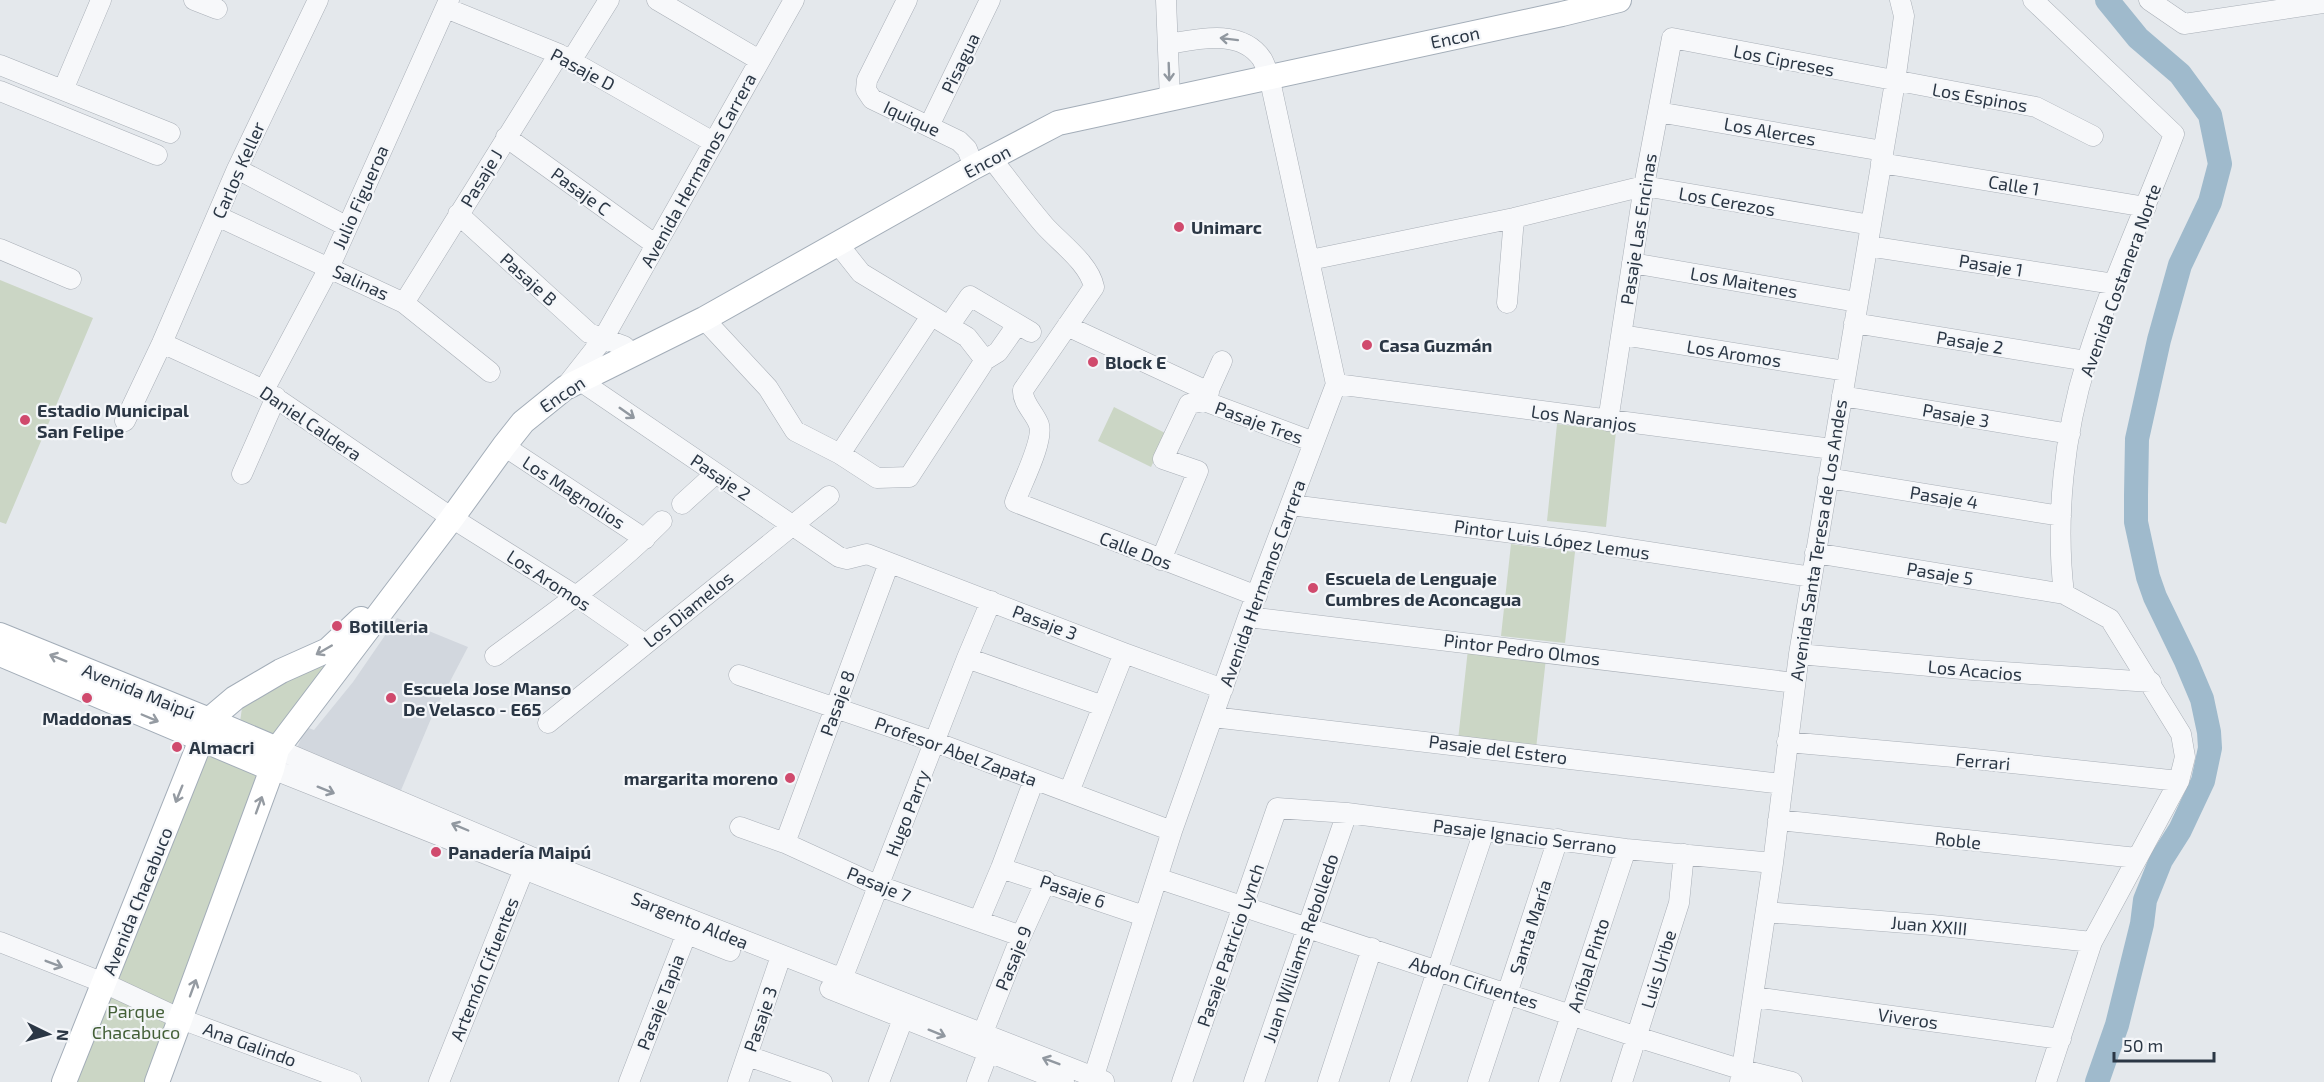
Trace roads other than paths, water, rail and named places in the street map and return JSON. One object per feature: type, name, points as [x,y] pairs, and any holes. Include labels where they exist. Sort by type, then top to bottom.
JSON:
[{"type":"main road","name":"Encon","points":[[274,759],[523,422],[572,384],[704,319],[1058,123],[1170,100],[1562,7],[1618,0]]},
{"type":"main road","name":"Encon","points":[[205,730],[235,698],[281,671],[328,650],[354,627],[452,518]]},
{"type":"main road","name":"Avenida Maipú","points":[[0,635],[205,730],[274,759]]},
{"type":"main road","name":"Avenida Maipú","points":[[0,654],[205,730]]},
{"type":"main road","name":"Avenida Chacabuco","points":[[64,1082],[205,730]]},
{"type":"main road","points":[[157,1082],[274,759]]},
{"type":"street","points":[[63,90],[101,0]]},
{"type":"street","points":[[194,0],[217,9]]},
{"type":"street","name":"Carlos Keller","points":[[125,421],[162,343],[237,169],[318,0]]},
{"type":"street","name":"Pasaje J","points":[[404,303],[506,136],[609,0]]},
{"type":"street","points":[[657,0],[759,60]]},
{"type":"street","name":"Avenida Hermanos Carrera","points":[[572,384],[603,339],[794,0]]},
{"type":"street","name":"Iquique","points":[[907,0],[867,80],[866,90],[872,99],[964,144],[1044,225],[1092,279],[1094,287],[1025,386],[1023,396],[1038,422],[1040,437],[1015,502]]},
{"type":"street","name":"Pisagua","points":[[929,126],[990,0]]},
{"type":"street","points":[[1166,0],[1170,100]]},
{"type":"street","name":"Avenida Santa Teresa de Los Andes","points":[[1741,1076],[1773,863],[1799,654],[1895,82],[1904,16],[1900,0]]},
{"type":"street","name":"Avenida Costanera Norte","points":[[2033,0],[2174,134],[2114,284],[2087,361],[2070,434],[2061,516],[2060,556],[2064,594]]},
{"type":"street","points":[[2150,0],[2184,24],[2324,3]]},
{"type":"street","name":"Pasaje D","points":[[448,4],[565,57],[713,142]]},
{"type":"street","name":"Julio Figueroa","points":[[242,474],[270,394],[448,4]]},
{"type":"street","points":[[1168,44],[1209,37],[1240,41],[1261,58],[1269,76],[1336,384]]},
{"type":"street","name":"Los Cipreses","points":[[1672,38],[1895,82]]},
{"type":"street","name":"Pasaje Las Encinas","points":[[1608,421],[1644,186],[1672,38]]},
{"type":"street","points":[[0,65],[170,133]]},
{"type":"street","name":"Los Espinos","points":[[1895,82],[2036,107],[2093,136]]},
{"type":"street","points":[[0,91],[157,155]]},
{"type":"street","name":"Los Alerces","points":[[1658,112],[1882,157]]},
{"type":"street","name":"Pasaje C","points":[[506,136],[656,245]]},
{"type":"street","name":"Calle 1","points":[[1882,157],[2146,207]]},
{"type":"street","points":[[237,169],[346,226]]},
{"type":"street","name":"Los Cerezos","points":[[1310,260],[1514,218],[1644,186],[1871,225]]},
{"type":"street","name":"Pasaje B","points":[[458,214],[589,333],[603,339]]},
{"type":"street","name":"Salinas","points":[[217,216],[404,303],[490,372]]},
{"type":"street","points":[[1507,303],[1514,218]]},
{"type":"street","points":[[838,244],[861,273],[967,337],[985,360]]},
{"type":"street","name":"Pasaje 1","points":[[1868,246],[2114,284]]},
{"type":"street","points":[[0,249],[71,279]]},
{"type":"street","name":"Los Maitenes","points":[[1632,263],[1857,302]]},
{"type":"street","points":[[704,319],[768,388],[795,431],[840,454],[877,478],[909,477],[985,360],[998,352],[1024,328],[970,296],[949,326]]},
{"type":"street","points":[[840,454],[932,316]]},
{"type":"street","name":"Pasaje 2","points":[[1854,323],[2087,361]]},
{"type":"street","name":"Pasaje Tres","points":[[1067,326],[1207,396],[1314,442]]},
{"type":"street","name":"Los Aromos","points":[[1622,335],[1846,371]]},
{"type":"street","points":[[603,339],[624,346],[633,355]]},
{"type":"street","name":"Daniel Caldera","points":[[162,343],[270,394],[452,518]]},
{"type":"street","points":[[1161,560],[1198,471],[1163,459],[1189,404],[1207,396],[1222,361]]},
{"type":"street","name":"Pasaje 2","points":[[572,384],[792,524],[838,557],[847,559],[867,554]]},
{"type":"street","name":"Avenida Hermanos Carrera","points":[[1097,1080],[1144,916],[1172,831],[1248,617],[1336,384]]},
{"type":"street","name":"Los Naranjos","points":[[1336,384],[1832,449]]},
{"type":"street","name":"Pasaje 3","points":[[1842,396],[2070,434]]},
{"type":"street","name":"Los Magnolios","points":[[504,446],[645,539]]},
{"type":"street","points":[[682,504],[715,474]]},
{"type":"street","name":"Pasaje 4","points":[[1828,478],[2061,516]]},
{"type":"street","name":"Los Diamelos","points":[[548,723],[829,496]]},
{"type":"street","name":"Calle Dos","points":[[1015,502],[1257,596]]},
{"type":"street","name":"Pintor Luis López Lemus","points":[[1291,505],[1584,542],[1812,577]]},
{"type":"street","name":"Los Aromos","points":[[452,518],[576,596],[645,644]]},
{"type":"street","points":[[495,656],[576,596],[645,539],[662,521]]},
{"type":"street","name":"Pasaje 5","points":[[1815,553],[2064,594]]},
{"type":"street","name":"Pasaje 3","points":[[867,554],[1223,689]]},
{"type":"street","name":"Pasaje 8","points":[[785,843],[888,563]]},
{"type":"street","points":[[2046,1082],[2092,942],[2179,781],[2185,757],[2181,734],[2110,619],[2064,594]]},
{"type":"street","name":"Hugo Parry","points":[[840,986],[991,601]]},
{"type":"street","name":"Pintor Pedro Olmos","points":[[1248,617],[1795,683]]},
{"type":"street","points":[[1069,792],[1124,653]]},
{"type":"street","name":"Los Acacios","points":[[1799,654],[1974,670],[2151,682]]},
{"type":"street","points":[[967,658],[1103,706]]},
{"type":"street","name":"Profesor Abel Zapata","points":[[739,675],[935,742],[1172,831]]},
{"type":"street","name":"Pasaje del Estero","points":[[1213,717],[1782,784]]},
{"type":"street","name":"Ferrari","points":[[1787,742],[2179,781]]},
{"type":"street","name":"Sargento Aldea","points":[[274,759],[689,928],[985,1044],[1064,1082]]},
{"type":"street","points":[[979,920],[1034,780]]},
{"type":"street","name":"Pasaje Ignacio Serrano","points":[[1277,808],[1347,813],[1626,849],[1773,863]]},
{"type":"street","name":"Pasaje Patricio Lynch","points":[[1182,1082],[1277,808]]},
{"type":"street","name":"Juan Williams Rebolledo","points":[[1254,1082],[1306,926],[1347,813]]},
{"type":"street","name":"Roble","points":[[1778,820],[2138,858]]},
{"type":"street","name":"Pasaje 7","points":[[740,827],[785,843],[879,886],[1021,936]]},
{"type":"street","points":[[1400,1082],[1484,831]]},
{"type":"street","name":"Santa María","points":[[1478,1082],[1558,839]]},
{"type":"street","name":"Aníbal Pinto","points":[[1549,1082],[1626,849]]},
{"type":"street","name":"Luis Uribe","points":[[1622,1082],[1679,903],[1684,854]]},
{"type":"street","name":"Artemón Cifuentes","points":[[439,1082],[526,862]]},
{"type":"street","name":"Pasaje 6","points":[[1001,868],[1046,881],[1144,916]]},
{"type":"street","name":"Abdon Cifuentes","points":[[1157,878],[1571,1014],[1741,1076],[1792,1082]]},
{"type":"street","name":"Pasaje 9","points":[[985,1044],[1021,936],[1046,881]]},
{"type":"street","name":"Juan XXIII","points":[[1766,912],[1932,925],[2092,942]]},
{"type":"street","name":"Pasaje Tapia","points":[[629,1082],[689,928]]},
{"type":"street","name":"Ana Galindo","points":[[0,942],[104,983],[182,1018],[351,1082]]},
{"type":"street","points":[[1328,1082],[1372,948]]},
{"type":"street","name":"Pasaje 3","points":[[738,1082],[779,963]]},
{"type":"street","name":"Sargento Aldea","points":[[840,986],[903,1019],[1097,1080]]},
{"type":"street","name":"Viveros","points":[[1754,997],[2061,1039]]},
{"type":"street","points":[[879,1082],[903,1019]]},
{"type":"street","points":[[977,1082],[985,1044]]},
{"type":"street","points":[[748,1056],[822,1082]]},
{"type":"waterway","points":[[2097,1082],[2117,1025],[2142,924],[2145,900],[2161,860],[2180,830],[2203,781],[2210,748],[2202,699],[2148,577],[2136,522],[2136,495],[2137,439],[2159,340],[2180,265],[2210,202],[2220,164],[2210,115],[2180,74],[2138,38],[2107,0]]},
{"type":"place","name":"Unimarc","points":[[1179,227]]},
{"type":"place","name":"Casa Guzmán","points":[[1367,345]]},
{"type":"place","name":"Block E","points":[[1093,362]]},
{"type":"place","name":"Estadio Municipal San Felipe","points":[[25,420]]},
{"type":"place","name":"Escuela de Lenguaje Cumbres de Aconcagua","points":[[1313,588]]},
{"type":"place","name":"Botilleria","points":[[337,626]]},
{"type":"place","name":"Maddonas","points":[[87,698]]},
{"type":"place","name":"Escuela Jose Manso De Velasco - E65","points":[[391,698]]},
{"type":"place","name":"Almacri","points":[[177,747]]},
{"type":"place","name":"margarita moreno","points":[[790,778]]},
{"type":"place","name":"Panadería Maipú","points":[[436,852]]},
{"type":"park label","name":"Parque Chacabuco","points":[[136,1021]]}]
